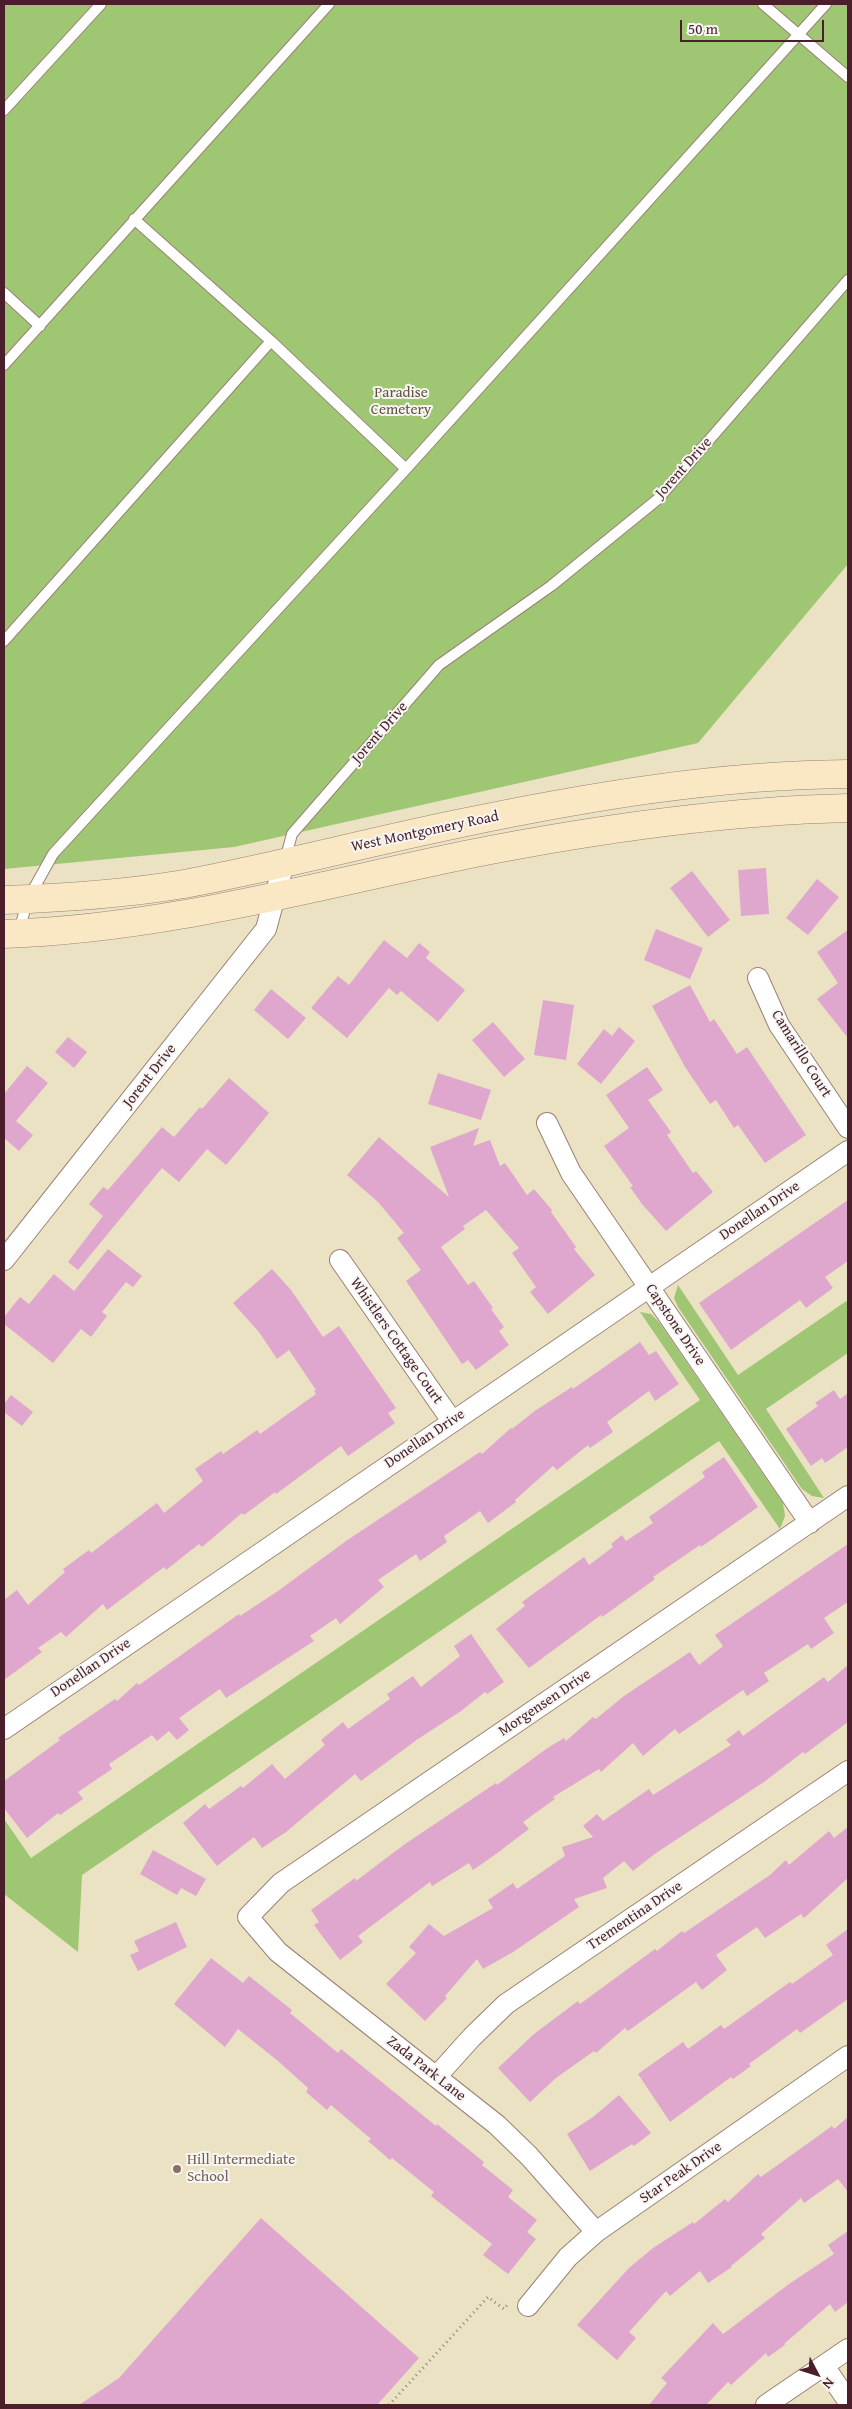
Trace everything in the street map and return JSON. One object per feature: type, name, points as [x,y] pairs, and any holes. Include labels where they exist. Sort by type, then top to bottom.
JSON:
[{"type":"main road","name":"West Montgomery Road","points":[[16,900],[98,895],[182,884],[457,824],[623,793],[708,781],[804,774],[848,774]]},
{"type":"main road","name":"West Montgomery Road","points":[[11,934],[109,927],[182,916],[274,898],[466,855],[629,827],[718,816],[806,809],[848,808]]},
{"type":"street","name":"Jorent Drive","points":[[4,1260],[266,930],[284,863]]},
{"type":"street","name":"Camarillo Court","points":[[758,978],[779,1025],[848,1128]]},
{"type":"street","name":"Capstone Drive","points":[[547,1123],[570,1174],[649,1286],[810,1523]]},
{"type":"street","name":"Donellan Drive","points":[[4,1729],[848,1151]]},
{"type":"street","name":"Whistlers Cottage Court","points":[[340,1260],[452,1421]]},
{"type":"street","name":"Morgensen Drive","points":[[248,1916],[281,1883],[848,1496]]},
{"type":"street","name":"Trementina Drive","points":[[436,2077],[472,2037],[506,2004],[848,1771]]},
{"type":"street","name":"Zada Park Lane","points":[[248,1916],[278,1952],[498,2125],[529,2156],[596,2232]]},
{"type":"street","name":"Star Peak Drive","points":[[528,2306],[568,2256],[596,2232],[848,2056]]},
{"type":"street","points":[[766,2405],[848,2350]]},
{"type":"street","points":[[824,2366],[848,2401]]},
{"type":"lane","points":[[4,110],[101,4]]},
{"type":"lane","points":[[4,365],[329,4]]},
{"type":"lane","points":[[763,4],[848,77]]},
{"type":"lane","points":[[11,934],[16,900],[53,854],[406,469],[826,4]]},
{"type":"lane","points":[[134,219],[272,341],[406,469]]},
{"type":"lane","name":"Jorent Drive","points":[[284,863],[292,834],[439,666],[551,586],[658,499],[848,280]]},
{"type":"lane","points":[[4,293],[40,326]]},
{"type":"lane","points":[[4,641],[272,341]]},
{"type":"path","points":[[389,2405],[488,2297],[504,2308],[514,2297],[528,2306]]},
{"type":"green space","name":"Paradise Cemetery","points":[[4,4],[848,4],[848,564],[698,743],[234,847],[4,869]]},
{"type":"green space","points":[[678,1285],[738,1375],[848,1300],[848,1353],[766,1409],[824,1498],[812,1496],[802,1489],[678,1307],[674,1298]]},
{"type":"green space","points":[[640,1312],[651,1314],[659,1322],[783,1503],[785,1516],[780,1529],[719,1441],[82,1875],[78,1952],[4,1894],[4,1819],[31,1858],[700,1400]]},
{"type":"building","points":[[766,868],[769,914],[741,916],[738,870]]},
{"type":"building","points":[[692,871],[730,920],[708,937],[670,888]]},
{"type":"building","points":[[817,879],[839,897],[808,935],[786,918]]},
{"type":"building","points":[[656,929],[703,948],[690,979],[644,960]]},
{"type":"building","points":[[848,930],[848,1038],[817,999],[838,983],[817,952]]},
{"type":"building","points":[[384,940],[407,958],[419,943],[430,952],[426,958],[465,990],[438,1022],[401,991],[397,995],[389,988],[347,1038],[311,1008],[338,976],[349,985]]},
{"type":"building","points":[[690,985],[710,1022],[714,1019],[737,1054],[747,1047],[806,1135],[765,1163],[738,1125],[734,1128],[716,1100],[710,1104],[685,1067],[652,1006]]},
{"type":"building","points":[[271,989],[306,1018],[288,1039],[254,1010]]},
{"type":"building","points":[[543,1000],[574,1005],[566,1060],[534,1055]]},
{"type":"building","points":[[493,1022],[525,1059],[504,1077],[472,1040]]},
{"type":"building","points":[[619,1027],[635,1041],[601,1084],[577,1064],[604,1029],[612,1036]]},
{"type":"building","points":[[68,1037],[87,1052],[74,1068],[55,1052]]},
{"type":"building","points":[[27,1066],[48,1083],[16,1121],[33,1135],[19,1151],[4,1138],[4,1094]]},
{"type":"building","points":[[647,1067],[663,1090],[648,1100],[671,1132],[667,1135],[693,1173],[696,1171],[713,1192],[666,1231],[642,1204],[630,1187],[633,1186],[604,1146],[629,1128],[606,1095]]},
{"type":"building","points":[[438,1073],[491,1090],[481,1120],[428,1104]]},
{"type":"building","points":[[229,1078],[269,1113],[226,1165],[207,1149],[179,1182],[162,1168],[78,1270],[68,1262],[103,1216],[89,1204],[103,1187],[108,1190],[162,1127],[174,1137]]},
{"type":"building","points":[[479,1128],[473,1146],[490,1140],[500,1166],[505,1163],[527,1195],[534,1189],[552,1210],[551,1212],[576,1247],[574,1249],[595,1275],[548,1314],[530,1292],[536,1287],[512,1253],[519,1248],[486,1210],[463,1226],[465,1229],[441,1247],[468,1285],[474,1281],[493,1308],[491,1309],[504,1327],[499,1331],[509,1345],[476,1370],[468,1360],[462,1364],[406,1281],[421,1270],[397,1238],[404,1233],[378,1202],[347,1175],[379,1137],[449,1197],[430,1147]]},
{"type":"building","points":[[848,1200],[848,1261],[825,1277],[833,1288],[806,1308],[800,1300],[731,1350],[699,1303]]},
{"type":"building","points":[[108,1249],[142,1276],[133,1287],[126,1282],[102,1312],[107,1316],[91,1337],[81,1329],[53,1363],[4,1324],[4,1317],[20,1297],[29,1304],[54,1274],[74,1291]]},
{"type":"building","points":[[272,1269],[291,1290],[323,1337],[339,1326],[396,1408],[388,1413],[395,1423],[348,1456],[341,1446],[276,1494],[275,1492],[244,1515],[242,1513],[202,1547],[199,1544],[166,1570],[164,1567],[107,1610],[103,1604],[66,1637],[61,1632],[38,1648],[42,1652],[4,1680],[4,1600],[17,1590],[28,1605],[65,1572],[63,1569],[89,1550],[91,1553],[157,1503],[164,1513],[203,1481],[195,1469],[221,1451],[223,1454],[257,1430],[260,1434],[316,1394],[314,1391],[316,1390],[289,1350],[277,1359],[259,1332],[233,1303]]},
{"type":"building","points":[[640,1342],[649,1355],[656,1351],[679,1384],[655,1401],[649,1391],[607,1422],[613,1432],[590,1448],[588,1445],[557,1470],[553,1466],[515,1500],[516,1502],[488,1523],[480,1511],[444,1536],[447,1542],[420,1561],[416,1554],[378,1580],[384,1587],[340,1624],[336,1618],[310,1636],[314,1641],[226,1698],[220,1689],[179,1718],[189,1730],[177,1740],[169,1731],[157,1741],[152,1735],[109,1764],[112,1769],[78,1792],[83,1799],[60,1815],[58,1813],[27,1838],[4,1808],[4,1781],[60,1740],[58,1738],[115,1699],[117,1701],[137,1683],[139,1685],[239,1614],[240,1616],[278,1591],[346,1541],[480,1452],[482,1454],[511,1428],[536,1410],[572,1387],[573,1389]]},
{"type":"building","points":[[834,1390],[840,1399],[848,1393],[848,1447],[825,1463],[822,1458],[811,1466],[786,1429],[818,1406],[815,1403]]},
{"type":"building","points":[[11,1395],[33,1412],[22,1426],[4,1412],[4,1404]]},
{"type":"building","points":[[724,1457],[758,1507],[701,1547],[700,1545],[653,1577],[655,1579],[602,1617],[601,1615],[529,1668],[496,1629],[525,1606],[522,1602],[584,1557],[589,1565],[613,1547],[611,1544],[622,1535],[626,1541],[653,1523],[649,1517],[705,1477],[702,1472]]},
{"type":"building","points":[[848,1544],[848,1602],[824,1618],[834,1633],[811,1649],[808,1644],[764,1673],[769,1681],[747,1696],[743,1690],[679,1734],[675,1729],[643,1756],[633,1743],[601,1772],[599,1769],[553,1797],[555,1799],[523,1822],[529,1829],[473,1870],[469,1863],[432,1886],[430,1882],[358,1936],[363,1942],[340,1960],[314,1925],[319,1922],[311,1910],[355,1878],[356,1881],[405,1844],[496,1783],[497,1785],[546,1749],[564,1738],[566,1741],[593,1717],[596,1719],[624,1696],[690,1652],[699,1665],[723,1646],[715,1635]]},
{"type":"building","points":[[471,1634],[504,1682],[487,1694],[485,1692],[361,1781],[355,1774],[286,1832],[262,1848],[254,1837],[217,1866],[183,1823],[205,1804],[209,1809],[241,1786],[243,1788],[272,1764],[285,1779],[325,1745],[321,1740],[343,1722],[348,1729],[390,1699],[387,1694],[413,1676],[421,1687],[460,1656],[454,1646]]},
{"type":"building","points":[[848,1665],[848,1722],[805,1754],[803,1752],[764,1782],[656,1853],[633,1871],[624,1861],[603,1878],[607,1888],[574,1899],[579,1907],[513,1952],[483,1969],[477,1959],[445,1996],[447,1998],[425,2021],[386,1984],[416,1953],[409,1947],[429,1924],[444,1936],[493,1908],[488,1900],[513,1883],[517,1889],[565,1856],[562,1847],[593,1837],[583,1826],[597,1814],[603,1821],[649,1789],[653,1795],[731,1745],[726,1740],[739,1730],[743,1736],[824,1677],[828,1682]]},
{"type":"building","points":[[848,1827],[848,1878],[804,1918],[801,1914],[765,1938],[757,1927],[716,1955],[727,1970],[702,1990],[696,1982],[628,2031],[625,2028],[596,2053],[594,2051],[556,2078],[530,2102],[498,2068],[534,2034],[578,2001],[580,2004],[655,1949],[657,1951],[682,1931],[684,1933],[770,1875],[786,1860],[789,1865],[829,1831],[834,1838]]},
{"type":"building","points":[[153,1850],[206,1879],[196,1896],[181,1888],[177,1895],[140,1874]]},
{"type":"building","points":[[176,1922],[187,1947],[138,1971],[130,1955],[139,1951],[134,1941]]},
{"type":"building","points":[[848,1929],[848,1999],[800,2033],[797,2029],[749,2064],[751,2066],[733,2079],[731,2077],[670,2122],[638,2074],[683,2042],[688,2049],[721,2025],[724,2029],[790,1982],[792,1984],[833,1955],[826,1945]]},
{"type":"building","points":[[211,1958],[243,1983],[249,1976],[292,2010],[290,2013],[338,2053],[341,2049],[436,2126],[437,2124],[484,2162],[482,2165],[513,2190],[508,2197],[537,2220],[527,2232],[536,2239],[508,2274],[483,2255],[492,2244],[431,2196],[434,2192],[392,2158],[390,2160],[368,2141],[371,2139],[331,2105],[327,2110],[306,2092],[308,2088],[278,2061],[238,2029],[225,2047],[174,2004]]},
{"type":"building","points":[[619,2095],[651,2133],[634,2146],[632,2144],[590,2171],[567,2134],[593,2117]]},
{"type":"building","points":[[848,2117],[848,2192],[838,2179],[804,2203],[801,2198],[761,2234],[765,2238],[732,2267],[708,2283],[700,2271],[670,2296],[666,2291],[629,2332],[636,2338],[617,2360],[577,2325],[629,2268],[653,2248],[693,2222],[694,2224],[725,2199],[728,2202],[758,2174],[761,2177],[832,2126],[834,2129]]},
{"type":"building","points":[[261,2218],[419,2358],[377,2405],[79,2405],[119,2378]]},
{"type":"building","points":[[848,2231],[848,2302],[835,2312],[830,2304],[785,2345],[768,2357],[766,2353],[731,2385],[728,2382],[706,2405],[649,2405],[667,2383],[661,2378],[713,2323],[723,2334],[789,2284],[834,2254],[828,2245]]},
{"type":"place","name":"Hill Intermediate School","points":[[177,2169]]}]
